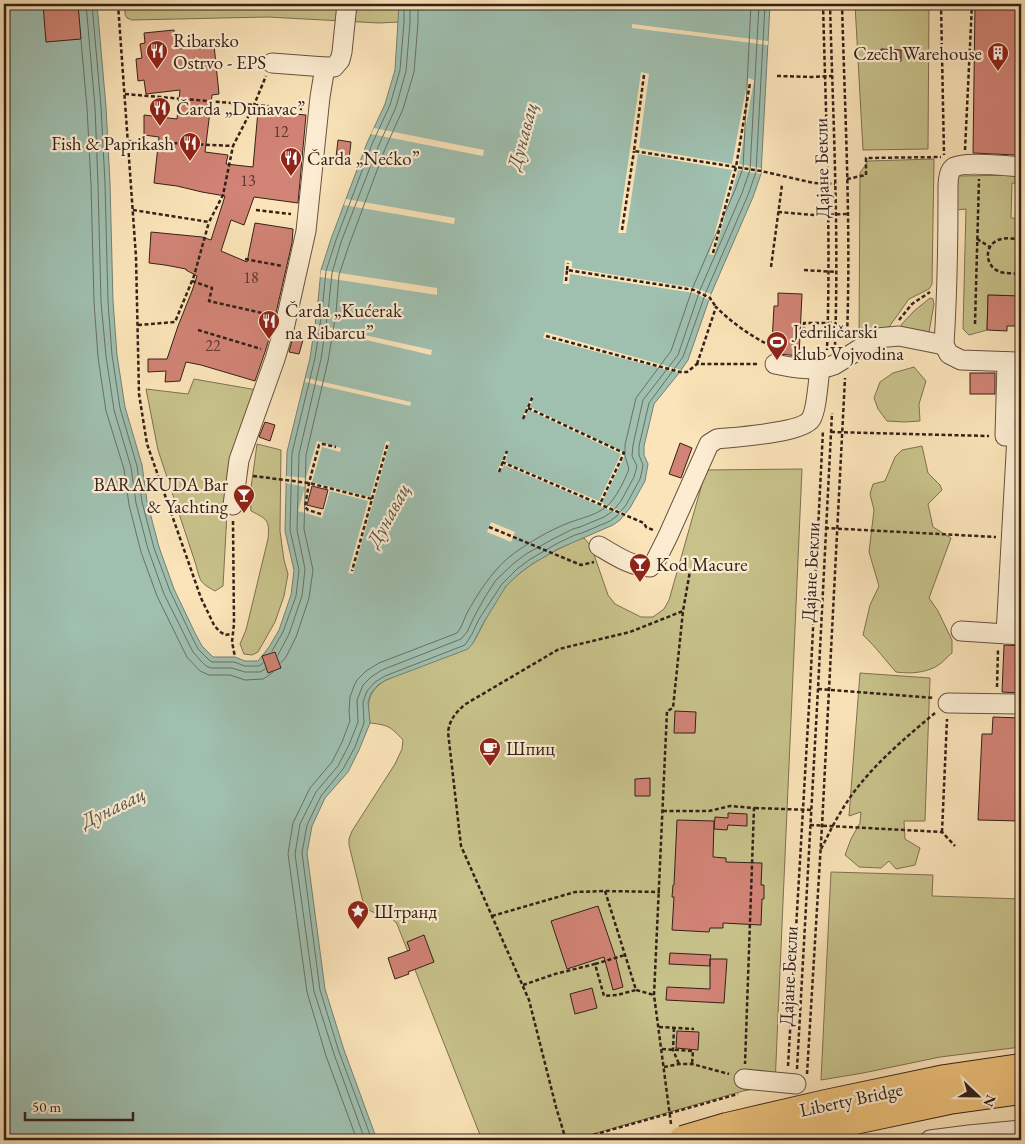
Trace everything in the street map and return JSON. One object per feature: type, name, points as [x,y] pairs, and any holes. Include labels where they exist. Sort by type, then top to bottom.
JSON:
[{"type":"highway","name":"Liberty Bridge","points":[[683,1140],[826,1104],[945,1079],[1021,1068]]},
{"type":"highway","name":"Liberty Bridge","points":[[767,1140],[949,1100],[1021,1090]]},
{"type":"lane","points":[[272,63],[334,67],[340,60],[342,52],[347,4]]},
{"type":"lane","points":[[233,505],[239,460],[287,319],[306,231],[325,67]]},
{"type":"lane","points":[[961,631],[1009,634],[1016,538],[1014,362],[961,360],[949,354],[944,345],[950,172],[954,167],[972,165],[1021,167]]},
{"type":"lane","points":[[776,356],[789,367],[831,365],[877,338],[899,336],[944,345]]},
{"type":"lane","points":[[599,546],[622,559],[642,567],[650,567],[655,562],[668,536],[708,444],[717,439],[776,433],[804,424],[811,419],[831,365]]},
{"type":"lane","points":[[941,700],[1021,704]]},
{"type":"lane","points":[[744,1079],[796,1083]]},
{"type":"lane","points":[[930,1140],[1021,1130]]},
{"type":"path","points":[[118,4],[136,257],[139,394],[147,444],[201,598],[214,625],[219,631],[225,635],[232,634]]},
{"type":"path","points":[[796,1083],[822,826],[843,432],[831,365],[828,323],[828,184],[823,4]]},
{"type":"path","name":"Дајане Бекли","points":[[830,4],[836,214],[836,323],[831,365]]},
{"type":"path","points":[[831,365],[848,268],[842,4]]},
{"type":"path","points":[[847,179],[866,176],[866,158],[944,157],[942,4]]},
{"type":"path","points":[[972,4],[972,165],[978,239],[975,324]]},
{"type":"path","points":[[138,325],[175,322],[192,281],[209,222],[223,195],[233,146],[254,105],[272,63]]},
{"type":"path","points":[[622,230],[644,75]]},
{"type":"path","points":[[777,76],[832,76]]},
{"type":"path","points":[[713,253],[736,167],[750,83]]},
{"type":"path","points":[[125,94],[319,110]]},
{"type":"path","points":[[128,141],[233,146]]},
{"type":"path","points":[[634,151],[761,171],[814,183],[835,184]]},
{"type":"path","points":[[771,267],[782,185]]},
{"type":"path","points":[[133,210],[209,222]]},
{"type":"path","points":[[256,210],[308,216]]},
{"type":"path","points":[[778,212],[814,216],[848,214]]},
{"type":"path","points":[[978,239],[990,247]]},
{"type":"path","points":[[1021,239],[998,240],[990,247],[988,257],[992,267],[1001,272],[1021,274]]},
{"type":"path","points":[[246,260],[298,268]]},
{"type":"path","points":[[566,282],[568,263]]},
{"type":"path","points":[[567,270],[694,290],[710,298],[716,307],[734,323],[761,341],[776,356]]},
{"type":"path","points":[[804,270],[836,272]]},
{"type":"path","points":[[192,281],[212,288],[209,301],[287,319]]},
{"type":"path","points":[[886,337],[912,304],[947,281]]},
{"type":"path","points":[[697,364],[716,307]]},
{"type":"path","points":[[804,338],[804,323],[836,323]]},
{"type":"path","points":[[198,330],[276,354]]},
{"type":"path","points":[[546,336],[680,372],[687,372],[697,364],[776,356]]},
{"type":"path","points":[[523,419],[533,396]]},
{"type":"path","points":[[528,408],[624,453],[600,504]]},
{"type":"path","name":"Дајане Бекли","points":[[796,1083],[832,413]]},
{"type":"path","points":[[796,1083],[803,809],[823,422]]},
{"type":"path","points":[[830,432],[1014,436]]},
{"type":"path","points":[[352,571],[388,443]]},
{"type":"path","points":[[321,514],[308,510],[305,507],[309,483],[319,445],[323,444],[336,448]]},
{"type":"path","points":[[498,472],[507,451]]},
{"type":"path","points":[[502,462],[644,523],[646,527],[668,536]]},
{"type":"path","points":[[237,474],[309,483],[372,500]]},
{"type":"path","points":[[233,505],[234,624],[232,642],[235,656]]},
{"type":"path","points":[[489,527],[581,565]]},
{"type":"path","points":[[825,528],[1016,538]]},
{"type":"path","points":[[670,1113],[654,995],[667,711],[672,708],[682,611],[690,572]]},
{"type":"path","points":[[566,1140],[529,1000],[461,846],[448,732],[450,723],[464,705],[559,648],[630,632],[682,611]]},
{"type":"path","points":[[996,704],[1009,634]]},
{"type":"path","points":[[818,689],[941,700]]},
{"type":"path","points":[[820,852],[839,814],[863,780],[916,729],[941,700]]},
{"type":"path","points":[[941,700],[942,832],[955,846]]},
{"type":"path","points":[[663,811],[710,812],[730,806],[811,810]]},
{"type":"path","points":[[575,1140],[744,1092],[754,808]]},
{"type":"path","points":[[810,825],[942,832]]},
{"type":"path","points":[[605,891],[636,990]]},
{"type":"path","points":[[492,916],[575,892],[660,892]]},
{"type":"path","points":[[523,985],[555,974],[625,955]]},
{"type":"path","points":[[596,964],[604,996],[618,995],[636,990],[654,995]]},
{"type":"path","points":[[659,1027],[694,1029]]},
{"type":"path","points":[[674,1028],[673,1050],[680,1064]]},
{"type":"path","points":[[662,1049],[693,1051],[692,1064]]},
{"type":"path","points":[[664,1066],[692,1064],[744,1079]]},
{"type":"shaded area","points":[[125,4],[399,4],[399,22],[379,23],[268,17],[132,20],[127,18],[125,14]]},
{"type":"shaded area","points":[[855,4],[929,4],[928,149],[863,150]]},
{"type":"shaded area","points":[[934,159],[932,284],[929,289],[909,299],[889,327],[876,329],[863,340],[859,338],[860,173],[868,161]]},
{"type":"shaded area","points":[[1021,175],[1021,183],[1012,183],[1011,218],[1021,219],[1021,296],[988,295],[987,330],[969,335],[963,329],[966,209],[956,210],[957,176]]},
{"type":"shaded area","points":[[930,298],[933,299],[934,304],[929,332],[902,327],[901,325],[914,311]]},
{"type":"shaded area","points":[[914,367],[926,381],[919,404],[920,421],[887,421],[878,409],[874,398],[880,382],[893,373]]},
{"type":"shaded area","points":[[194,379],[257,390],[229,477],[223,586],[215,591],[201,581],[158,450],[146,389],[188,394]]},
{"type":"shaded area","points":[[257,444],[281,450],[280,531],[288,574],[284,596],[275,622],[258,652],[252,655],[244,654],[240,644],[246,630],[268,539],[268,524],[264,518],[251,511],[250,495]]},
{"type":"shaded area","points":[[922,446],[928,473],[940,485],[942,490],[928,504],[933,527],[951,538],[929,598],[938,611],[952,640],[952,653],[940,664],[930,669],[913,673],[901,673],[896,672],[863,635],[870,605],[879,586],[869,552],[874,510],[870,494],[873,484],[885,481],[895,457],[902,450]]},
{"type":"shaded area","points":[[802,469],[775,1085],[743,1091],[572,1140],[482,1140],[397,924],[389,917],[372,912],[365,906],[362,898],[349,839],[352,831],[395,764],[402,749],[403,740],[388,727],[370,723],[369,703],[372,693],[386,680],[473,643],[496,599],[513,578],[539,560],[584,538],[591,546],[608,595],[615,604],[641,617],[653,617],[664,609],[669,600],[706,470]]},
{"type":"shaded area","points":[[860,673],[930,678],[925,821],[904,821],[905,839],[920,848],[915,865],[896,869],[889,861],[881,868],[859,867],[845,855],[860,823],[861,812],[849,816]]},
{"type":"shaded area","points":[[831,872],[933,875],[932,896],[1021,899],[1021,1047],[940,1057],[821,1080]]},
{"type":"water","name":"Дунавац","points":[[4,4],[97,4],[106,107],[113,301],[117,355],[125,407],[142,465],[147,501],[159,547],[174,589],[202,646],[213,657],[235,657],[245,661],[258,661],[279,630],[291,595],[294,570],[285,531],[287,452],[310,358],[321,270],[367,143],[385,104],[395,70],[399,4],[770,4],[761,174],[711,294],[688,360],[654,404],[644,446],[644,455],[648,464],[645,481],[630,508],[613,525],[558,549],[520,573],[506,586],[468,649],[386,680],[378,685],[371,693],[368,702],[370,723],[359,750],[348,772],[325,798],[312,826],[307,853],[325,989],[344,1050],[377,1140],[4,1140]]},
{"type":"pier","points":[[632,24],[768,41],[768,45],[632,28]]},
{"type":"pier","points":[[641,72],[649,74],[639,148],[732,164],[748,78],[754,80],[739,164],[761,168],[761,174],[738,170],[714,255],[709,254],[732,170],[638,154],[626,233],[618,233]]},
{"type":"pier","points":[[374,128],[484,150],[483,156],[371,134]]},
{"type":"pier","points":[[346,199],[455,218],[454,224],[344,205]]},
{"type":"pier","points":[[565,260],[572,261],[572,268],[695,288],[711,294],[709,300],[694,293],[570,274],[569,284],[563,284]]},
{"type":"pier","points":[[321,270],[437,288],[437,295],[320,277]]},
{"type":"pier","points":[[315,324],[432,350],[431,355],[314,328]]},
{"type":"pier","points":[[545,332],[681,370],[679,373],[543,338]]},
{"type":"pier","points":[[306,378],[411,402],[410,406],[305,382]]},
{"type":"pier","points":[[532,396],[534,397],[530,407],[626,453],[602,503],[628,514],[626,517],[504,465],[500,472],[497,471],[506,451],[508,452],[505,462],[599,501],[621,454],[529,410],[524,419],[522,418]]},
{"type":"pier","points":[[317,441],[341,448],[340,452],[322,447],[312,482],[370,497],[386,441],[390,442],[353,574],[348,573],[368,501],[330,491],[322,518],[298,511],[305,487],[286,483],[286,476],[306,478]]},
{"type":"pier","points":[[491,522],[515,532],[511,542],[487,532]]},
{"type":"building","points":[[43,4],[78,4],[81,39],[46,42]]},
{"type":"building","name":"Czech Warehouse","points":[[975,5],[1021,5],[1021,140],[1017,140],[1016,155],[973,153]]},
{"type":"building","points":[[174,30],[176,49],[214,45],[219,94],[212,95],[205,152],[228,155],[226,164],[253,167],[258,111],[306,115],[298,203],[254,197],[244,225],[231,220],[221,251],[247,262],[255,223],[293,229],[292,243],[273,326],[255,381],[186,362],[180,381],[165,382],[166,371],[148,372],[148,359],[167,359],[197,276],[186,269],[149,263],[151,232],[202,237],[211,240],[225,196],[154,183],[159,137],[144,135],[144,115],[177,119],[180,90],[146,94],[144,80],[138,81],[136,59],[142,58],[140,44],[145,43],[144,33]]},
{"type":"building","points":[[881,49],[901,50],[901,61],[880,60]]},
{"type":"building","points":[[338,140],[351,142],[349,159],[336,157]]},
{"type":"building","points":[[778,293],[802,294],[799,356],[780,354],[781,342],[772,342],[774,306],[778,306]]},
{"type":"building","points":[[988,295],[1021,296],[1021,326],[1007,326],[1007,331],[987,330]]},
{"type":"building","points":[[293,337],[303,340],[299,354],[289,352]]},
{"type":"building","points":[[970,373],[995,373],[995,394],[970,394]]},
{"type":"building","points":[[265,422],[275,425],[270,441],[259,437]]},
{"type":"building","points":[[680,443],[692,448],[681,478],[669,474]]},
{"type":"building","points":[[312,486],[328,490],[323,509],[307,505]]},
{"type":"building","points":[[1004,645],[1021,646],[1020,693],[1002,692]]},
{"type":"building","points":[[275,652],[281,668],[268,673],[262,656]]},
{"type":"building","points":[[675,711],[696,712],[695,733],[674,733]]},
{"type":"building","points":[[993,717],[1021,718],[1021,821],[978,820],[982,734],[992,734]]},
{"type":"building","points":[[650,778],[650,796],[635,796],[635,779]]},
{"type":"building","points":[[728,813],[747,814],[747,826],[728,825],[727,830],[714,829],[715,817],[728,818]]},
{"type":"building","points":[[677,820],[714,821],[713,857],[726,858],[726,862],[762,863],[761,885],[764,885],[764,899],[762,899],[761,925],[723,923],[723,928],[710,928],[709,932],[672,930]]},
{"type":"building","points":[[598,906],[616,959],[623,987],[613,990],[604,957],[567,969],[551,921]]},
{"type":"building","points":[[424,935],[434,962],[395,979],[388,958],[410,950],[407,942]]},
{"type":"building","points":[[670,953],[711,955],[710,959],[727,959],[724,1003],[666,1000],[667,987],[710,989],[710,966],[669,964]]},
{"type":"building","points":[[592,988],[597,1008],[575,1014],[570,994]]},
{"type":"building","points":[[677,1031],[699,1032],[698,1050],[676,1048]]},
{"type":"place","name":"Ribarsko Ostrvo - EPS","points":[[157,70]]},
{"type":"place","name":"Czech Warehouse","points":[[998,72]]},
{"type":"place","name":"Čarda „Dunavac”","points":[[160,127]]},
{"type":"place","name":"Fish & Paprikash","points":[[190,162]]},
{"type":"place","name":"Čarda „Nećko”","points":[[291,177]]},
{"type":"place","name":"Čarda „Kućerak na Ribarcu”","points":[[269,340]]},
{"type":"place","name":"Jedriličarski klub Vojvodina","points":[[777,361]]},
{"type":"place","name":"BARAKUDA Bar & Yachting","points":[[244,514]]},
{"type":"place","name":"Kod Macure","points":[[640,583]]},
{"type":"place","name":"Шпиц","points":[[490,767]]},
{"type":"place","name":"Штранд","points":[[358,930]]}]
